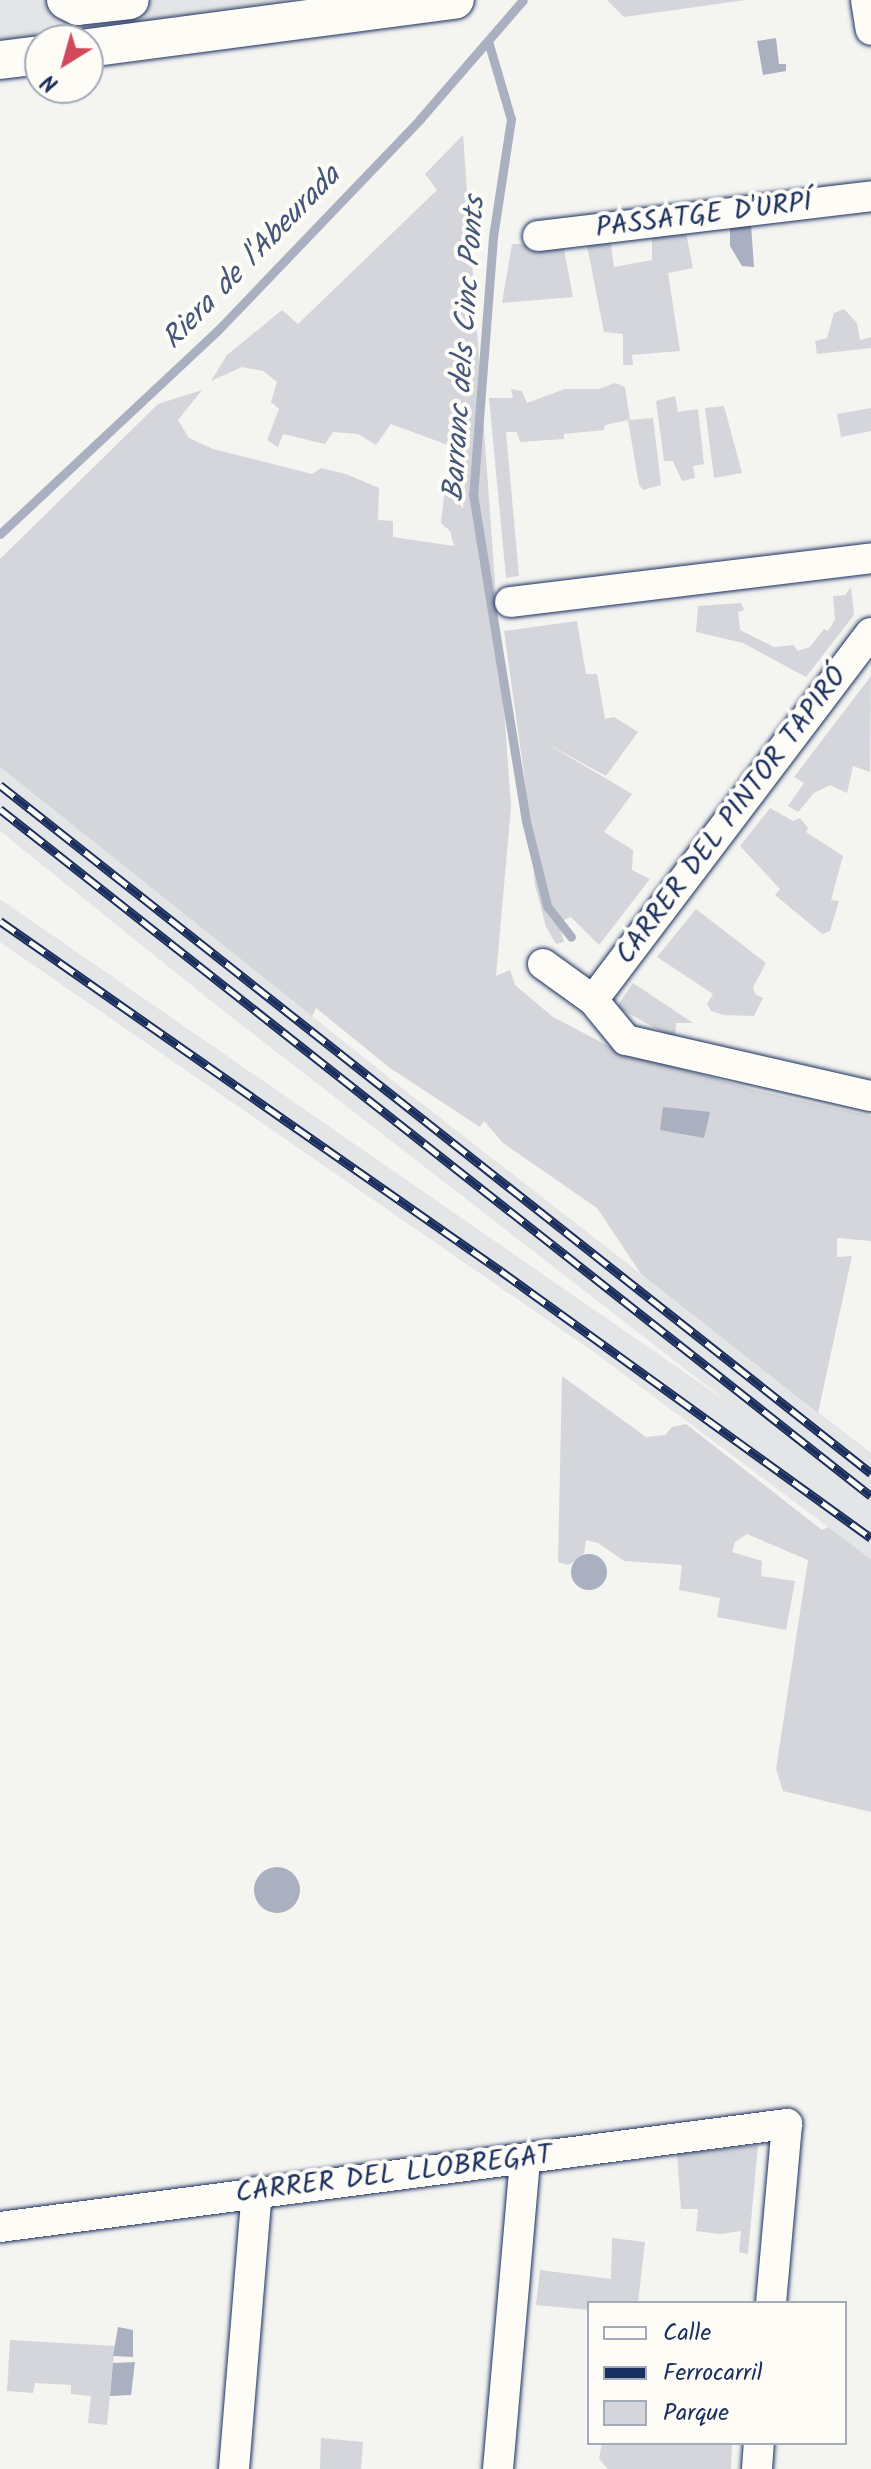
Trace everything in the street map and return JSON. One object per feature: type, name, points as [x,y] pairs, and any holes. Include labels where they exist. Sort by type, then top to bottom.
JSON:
[{"type":"street","points":[[66,0],[78,6],[130,0]]},
{"type":"street","points":[[104,46],[455,0]]},
{"type":"street","points":[[866,0],[871,30]]},
{"type":"street","points":[[0,60],[24,57]]},
{"type":"street","name":"PASSATGE D'URPÍ","points":[[538,236],[871,196]]},
{"type":"street","points":[[510,602],[871,558]]},
{"type":"street","name":"CARRER DEL PINTOR TAPIRÓ","points":[[593,1000],[871,633]]},
{"type":"street","points":[[543,964],[593,1000],[626,1040],[871,1096]]},
{"type":"street","name":"CARRER DEL LLOBREGAT","points":[[0,2227],[787,2124],[771,2301]]},
{"type":"street","points":[[498,2469],[525,2159]]},
{"type":"street","points":[[234,2469],[257,2192]]},
{"type":"street","points":[[757,2469],[759,2445]]},
{"type":"shaded area","points":[[0,0],[290,0],[104,26],[24,24],[24,38],[0,41]]},
{"type":"shaded area","points":[[0,767],[416,1099],[871,1453],[871,1559],[598,1355],[0,942],[0,899],[729,1403],[216,1005],[0,831]]},
{"type":"green space","points":[[607,0],[746,0],[624,17]]},
{"type":"green space","points":[[463,135],[511,807],[496,976],[510,970],[515,985],[553,1017],[616,1050],[755,1090],[871,1116],[871,1241],[837,1238],[837,1257],[852,1256],[818,1413],[641,1274],[597,1208],[503,1143],[484,1121],[480,1127],[390,1068],[316,1008],[312,1016],[0,767],[0,559],[158,404],[202,390],[178,420],[189,438],[213,449],[312,474],[321,468],[346,474],[379,488],[378,520],[393,521],[393,537],[454,546],[450,531],[441,523],[447,471],[456,448],[391,424],[376,445],[358,434],[333,432],[325,444],[283,434],[278,447],[267,440],[279,409],[271,402],[277,382],[263,371],[242,367],[211,381],[227,355],[282,310],[298,324],[437,190],[425,174]]},
{"type":"green space","points":[[685,228],[693,268],[668,273],[680,351],[632,355],[633,365],[623,365],[623,334],[604,332],[586,241],[610,238],[614,267],[652,260],[652,232]]},
{"type":"green space","points":[[512,244],[563,244],[573,297],[502,303]]},
{"type":"green space","points":[[844,309],[857,323],[860,340],[871,337],[871,348],[817,354],[815,341],[827,338],[834,313]]},
{"type":"green space","points":[[615,383],[625,387],[630,420],[653,418],[661,485],[643,490],[639,485],[628,420],[605,425],[604,430],[564,434],[564,439],[520,442],[517,432],[506,432],[519,576],[506,578],[489,398],[513,398],[511,389],[522,391],[527,403],[565,389],[599,389]]},
{"type":"green space","points":[[675,396],[678,412],[698,409],[704,464],[693,466],[695,478],[682,481],[673,461],[664,461],[656,401]]},
{"type":"green space","points":[[724,406],[742,473],[714,478],[705,408]]},
{"type":"green space","points":[[871,408],[871,431],[841,437],[837,414]]},
{"type":"green space","points":[[851,587],[854,615],[806,677],[743,643],[696,632],[698,606],[741,603],[744,610],[738,612],[740,630],[774,647],[793,645],[798,651],[810,647],[824,629],[828,631],[835,620],[833,596],[845,595]]},
{"type":"green space","points":[[577,621],[586,674],[597,674],[605,719],[614,717],[638,732],[606,776],[544,742],[632,794],[604,832],[633,850],[632,870],[650,879],[599,945],[571,917],[559,922],[564,942],[556,944],[546,927],[535,885],[524,774],[504,631]]},
{"type":"green space","points":[[871,676],[870,772],[853,766],[847,793],[830,785],[814,793],[798,812],[788,806],[804,783],[794,777]]},
{"type":"green space","points":[[770,808],[793,821],[800,818],[808,828],[806,832],[843,856],[831,900],[839,901],[830,931],[822,934],[775,895],[780,889],[740,846]]},
{"type":"green space","points":[[696,909],[766,963],[753,987],[755,994],[763,998],[754,1016],[724,1015],[711,1011],[707,1004],[713,994],[657,957]]},
{"type":"green space","points":[[633,983],[693,1023],[676,1023],[675,1039],[617,1007]]},
{"type":"green space","points":[[562,1376],[646,1437],[665,1435],[672,1427],[686,1424],[822,1530],[828,1527],[871,1559],[871,1812],[783,1791],[776,1769],[808,1560],[747,1534],[735,1542],[732,1552],[762,1561],[761,1576],[795,1581],[786,1630],[717,1617],[720,1598],[679,1590],[682,1565],[624,1561],[598,1543],[586,1540],[584,1554],[568,1565],[558,1562]]},
{"type":"green space","points":[[758,2145],[748,2254],[739,2252],[741,2231],[720,2234],[696,2231],[698,2209],[681,2209],[677,2154]]},
{"type":"green space","points":[[612,2238],[645,2242],[638,2301],[587,2301],[587,2310],[536,2305],[540,2270],[611,2279]]},
{"type":"green space","points":[[10,2340],[115,2346],[107,2425],[88,2423],[91,2396],[71,2394],[71,2385],[35,2383],[33,2393],[7,2391]]},
{"type":"green space","points":[[321,2438],[363,2442],[361,2469],[320,2469]]},
{"type":"green space","points":[[602,2445],[732,2445],[731,2469],[608,2469],[599,2459]]},
{"type":"water","points":[[776,38],[779,64],[786,64],[786,71],[763,75],[757,41]]},
{"type":"water","points":[[751,224],[754,267],[742,266],[730,246],[730,227]]},
{"type":"water","points":[[663,1107],[710,1112],[704,1138],[660,1130]]},
{"type":"water","points":[[589,1554],[602,1559],[607,1572],[602,1585],[589,1590],[576,1585],[571,1572],[576,1559]]},
{"type":"water","points":[[277,1867],[293,1874],[300,1890],[293,1906],[277,1913],[261,1906],[254,1890],[261,1874]]},
{"type":"water","points":[[118,2327],[133,2330],[133,2357],[113,2356]]},
{"type":"water","points":[[135,2362],[131,2395],[110,2396],[113,2363]]},
{"type":"waterway","name":"Riera de l'Abeurada","points":[[0,534],[218,330],[420,119],[523,0]]},
{"type":"waterway","name":"Barranc dels Cinc Ponts","points":[[488,41],[511,119],[493,237],[473,494],[526,821],[547,906],[571,937]]},
{"type":"railway","points":[[0,785],[871,1473]]},
{"type":"railway","points":[[0,809],[871,1496]]},
{"type":"railway","points":[[0,921],[501,1271],[871,1538]]}]
